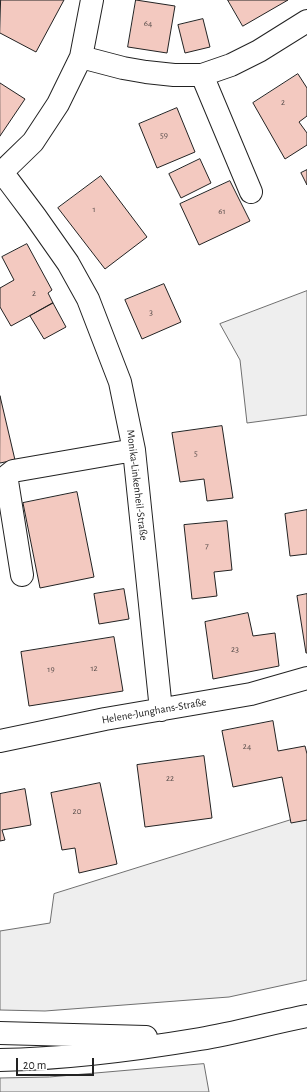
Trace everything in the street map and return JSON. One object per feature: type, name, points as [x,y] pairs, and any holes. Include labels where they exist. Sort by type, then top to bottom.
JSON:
[{"type":"street","points":[[1,173],[33,142],[58,104],[80,57],[92,0]]},
{"type":"street","points":[[80,57],[122,68],[146,72],[174,75],[202,75],[232,65],[305,26]]},
{"type":"street","points":[[202,75],[251,192]]},
{"type":"street","name":"Monika-Linkenheil-Straße","points":[[1,173],[35,216],[68,263],[88,299],[120,382],[134,450],[161,710]]},
{"type":"street","points":[[22,576],[7,481],[8,475],[13,471],[134,450]]},
{"type":"street","name":"Helene-Junghans-Straße","points":[[1,736],[251,694],[307,678]]},
{"type":"street","points":[[0,1060],[36,1060],[101,1053],[201,1039],[307,1016]]},
{"type":"street","points":[[0,1033],[201,1039]]},
{"type":"shaded area","points":[[307,291],[307,415],[247,423],[240,360],[220,324]]},
{"type":"shaded area","points":[[307,815],[307,980],[229,997],[45,1011],[0,1010],[0,931],[50,923],[54,894]]},
{"type":"shaded area","points":[[204,1064],[209,1092],[0,1092],[0,1078],[49,1077]]},
{"type":"building","points":[[1,0],[64,0],[36,52],[0,33]]},
{"type":"building","points":[[136,0],[175,6],[167,53],[128,47]]},
{"type":"building","points":[[228,0],[288,0],[243,26]]},
{"type":"building","points":[[203,19],[210,47],[185,53],[178,25]]},
{"type":"building","points":[[298,74],[307,88],[307,116],[299,122],[307,133],[307,145],[285,159],[253,103]]},
{"type":"building","points":[[0,83],[25,99],[0,136]]},
{"type":"building","points":[[177,108],[195,152],[157,168],[139,124]]},
{"type":"building","points":[[200,159],[211,183],[181,198],[169,174]]},
{"type":"building","points":[[307,170],[307,185],[301,173]]},
{"type":"building","points":[[101,176],[147,237],[105,269],[58,208]]},
{"type":"building","points":[[230,181],[250,221],[199,245],[180,204]]},
{"type":"building","points":[[27,244],[52,290],[48,293],[53,303],[11,326],[0,307],[0,288],[14,280],[2,257]]},
{"type":"building","points":[[164,284],[181,322],[142,339],[125,300]]},
{"type":"building","points":[[53,303],[66,327],[44,339],[30,316]]},
{"type":"building","points":[[0,396],[15,460],[0,463]]},
{"type":"building","points":[[222,426],[233,498],[207,501],[204,479],[180,482],[172,433]]},
{"type":"building","points":[[77,492],[94,577],[40,588],[23,503]]},
{"type":"building","points":[[307,510],[307,554],[290,556],[285,514]]},
{"type":"building","points":[[227,521],[232,570],[214,572],[217,596],[192,599],[184,525]]},
{"type":"building","points":[[124,589],[129,619],[99,624],[94,594]]},
{"type":"building","points":[[307,594],[307,653],[306,653],[297,596]]},
{"type":"building","points":[[248,613],[253,636],[275,633],[279,666],[213,679],[205,622]]},
{"type":"building","points":[[114,637],[123,691],[29,706],[21,652]]},
{"type":"building","points":[[273,721],[278,751],[305,746],[307,754],[307,820],[291,823],[282,777],[233,787],[222,731]]},
{"type":"building","points":[[204,756],[212,818],[145,827],[137,765]]},
{"type":"building","points":[[100,783],[117,864],[79,873],[75,848],[62,850],[51,793]]},
{"type":"building","points":[[25,789],[31,825],[2,830],[5,840],[0,841],[0,794]]}]
